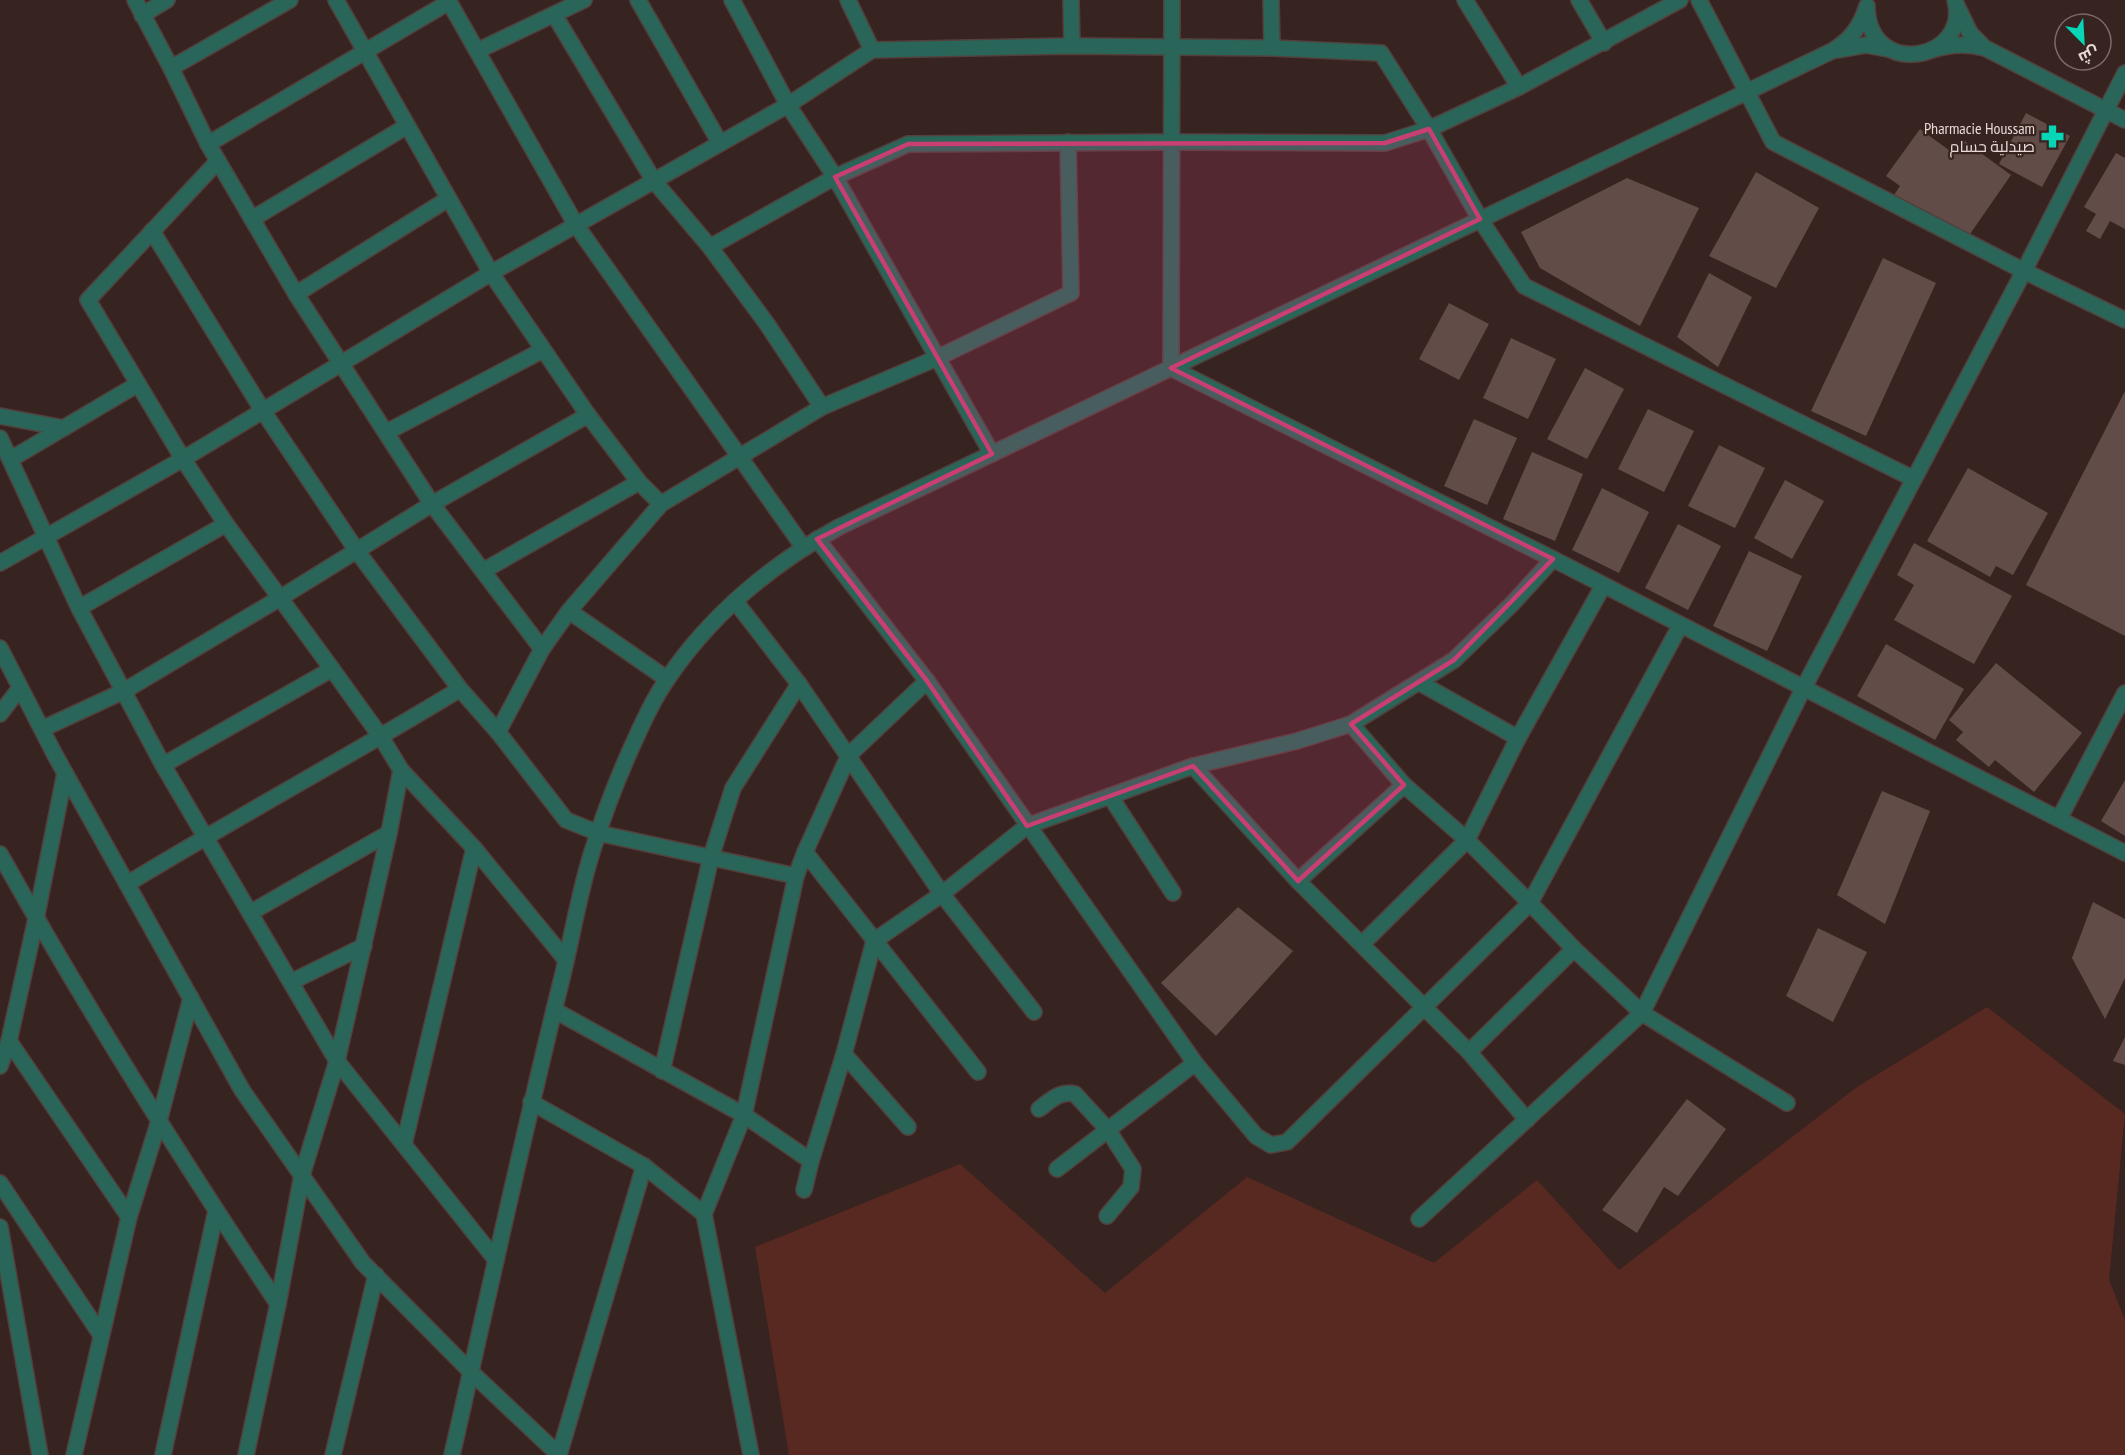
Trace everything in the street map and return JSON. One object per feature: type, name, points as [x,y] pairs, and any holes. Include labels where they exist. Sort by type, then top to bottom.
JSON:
[{"type":"street","points":[[135,0],[208,144],[296,294],[432,504],[542,649]]},
{"type":"street","points":[[142,15],[167,0]]},
{"type":"street","points":[[171,68],[290,0]]},
{"type":"street","points":[[336,0],[491,273],[588,415],[639,482],[661,504]]},
{"type":"street","points":[[477,51],[584,0]]},
{"type":"street","points":[[638,0],[720,143]]},
{"type":"street","points":[[732,0],[788,105],[835,177],[992,453]]},
{"type":"street","points":[[848,0],[872,50]]},
{"type":"street","points":[[1071,0],[1072,46]]},
{"type":"street","points":[[1171,368],[1172,0]]},
{"type":"street","points":[[1271,0],[1272,48]]},
{"type":"street","points":[[1465,0],[1519,87]]},
{"type":"street","points":[[1579,0],[1604,43]]},
{"type":"street","points":[[710,247],[835,177],[908,144],[1385,143],[1429,129],[1519,87],[1680,0]]},
{"type":"street","points":[[1699,0],[1773,142],[2024,271],[2125,320]]},
{"type":"street","points":[[208,144],[449,1],[576,225],[740,455],[927,681],[1195,1063],[1256,1136],[1271,1145],[1287,1142],[1530,903],[1680,626]]},
{"type":"street","points":[[1956,2],[1970,33],[1985,48]]},
{"type":"street","points":[[1932,51],[1944,42],[1952,31],[1956,18],[1956,2]]},
{"type":"street","points":[[1868,3],[1868,19],[1872,31],[1889,49]]},
{"type":"street","points":[[453,1455],[531,1102],[592,851],[617,779],[645,717],[667,679],[699,638],[735,601],[811,543],[992,453],[1832,51],[1842,45],[1857,30],[1868,3]]},
{"type":"street","points":[[555,15],[654,181],[710,247],[767,324],[822,407]]},
{"type":"street","points":[[1832,51],[1866,45],[1910,55],[1964,44],[1985,48],[2125,120]]},
{"type":"street","points":[[0,563],[183,459],[491,273],[788,105],[872,50],[1072,46],[1272,48],[1381,53],[1429,129],[1480,219],[1524,286],[1914,479]]},
{"type":"street","points":[[1419,1219],[1642,1013],[1803,689],[2024,271],[2125,73]]},
{"type":"street","points":[[252,219],[407,126]]},
{"type":"street","points":[[498,732],[542,649],[569,611],[661,504],[822,407],[937,357],[1071,293],[1068,142]]},
{"type":"street","points":[[218,161],[88,300],[183,459],[226,524],[381,737],[401,770],[474,848],[566,960]]},
{"type":"street","points":[[296,294],[448,198]]},
{"type":"street","points":[[152,231],[263,411],[357,551],[460,689],[498,732],[566,820],[598,833],[796,876]]},
{"type":"street","points":[[387,432],[543,350]]},
{"type":"street","points":[[1171,368],[1552,559],[2125,854]]},
{"type":"street","points":[[11,459],[138,384]]},
{"type":"street","points":[[42,729],[124,691],[432,504],[588,415]]},
{"type":"street","points":[[0,416],[64,428]]},
{"type":"street","points":[[0,438],[79,608],[205,837],[337,1061],[496,1260]]},
{"type":"street","points":[[483,571],[639,482]]},
{"type":"street","points":[[79,608],[226,524]]},
{"type":"street","points":[[804,1190],[874,941],[942,894],[1027,826],[1193,766],[1296,741],[1351,724],[1454,660],[1512,604],[1552,559]]},
{"type":"street","points":[[1362,944],[1467,840],[1518,738],[1603,586]]},
{"type":"street","points":[[735,601],[799,684],[942,894],[1034,1012]]},
{"type":"street","points":[[569,611],[667,679]]},
{"type":"street","points":[[0,648],[66,773],[242,1089],[363,1263],[471,1372],[560,1455],[644,1166]]},
{"type":"street","points":[[164,765],[332,669]]},
{"type":"street","points":[[751,1455],[704,1214],[744,1115],[796,876],[805,852],[849,755],[927,681]]},
{"type":"street","points":[[1420,682],[1518,738]]},
{"type":"street","points":[[662,1071],[711,857],[733,788],[799,684]]},
{"type":"street","points":[[0,714],[20,688]]},
{"type":"street","points":[[128,884],[460,689]]},
{"type":"street","points":[[2059,819],[2125,693]]},
{"type":"street","points":[[1351,724],[1404,785],[1467,840],[1574,949],[1642,1013],[1787,1103]]},
{"type":"street","points":[[1193,766],[1298,881],[1469,1052],[1527,1120]]},
{"type":"street","points":[[246,1455],[302,1175],[337,1061],[389,833],[401,770]]},
{"type":"street","points":[[0,1066],[9,1041],[66,773]]},
{"type":"street","points":[[1298,881],[1404,785]]},
{"type":"street","points":[[1110,796],[1173,893]]},
{"type":"street","points":[[250,913],[389,833]]},
{"type":"street","points":[[404,1144],[474,848]]},
{"type":"street","points":[[805,852],[978,1072]]},
{"type":"street","points":[[0,854],[36,919],[159,1121],[278,1304]]},
{"type":"street","points":[[291,982],[364,946]]},
{"type":"street","points":[[1469,1052],[1574,949]]},
{"type":"street","points":[[74,1455],[129,1217],[159,1121],[191,998]]},
{"type":"street","points":[[554,1010],[744,1115],[811,1161]]},
{"type":"street","points":[[9,1041],[129,1217]]},
{"type":"street","points":[[844,1054],[908,1127]]},
{"type":"street","points":[[1057,1169],[1195,1063]]},
{"type":"street","points":[[1039,1109],[1059,1094],[1069,1092],[1075,1094],[1108,1130],[1132,1169],[1131,1187],[1107,1216]]},
{"type":"street","points":[[531,1102],[644,1166],[704,1214]]},
{"type":"street","points":[[0,1183],[101,1335]]},
{"type":"street","points":[[163,1455],[216,1211]]},
{"type":"street","points":[[0,1227],[40,1455]]},
{"type":"street","points":[[333,1455],[376,1275]]},
{"type":"highlighted area","points":[[1429,129],[1480,219],[1171,368],[1553,559],[1454,660],[1351,724],[1404,785],[1298,881],[1193,766],[1027,826],[927,681],[817,539],[992,454],[835,177],[908,144],[1385,143]]},
{"type":"shaded area","points":[[1987,1007],[2125,1114],[2109,1280],[2125,1320],[2125,1455],[789,1455],[755,1247],[960,1164],[1105,1293],[1247,1177],[1434,1263],[1537,1180],[1619,1270],[1857,1087]]},
{"type":"building","points":[[2026,113],[2070,136],[2042,187],[1999,164]]},
{"type":"building","points":[[1920,129],[1953,153],[1963,140],[2011,175],[1970,234],[1894,195],[1900,186],[1886,176]]},
{"type":"building","points":[[2116,153],[2125,158],[2125,229],[2110,221],[2100,239],[2086,231],[2096,214],[2084,207]]},
{"type":"building","points":[[1756,172],[1819,208],[1776,288],[1709,256]]},
{"type":"building","points":[[1627,178],[1699,208],[1640,326],[1540,268],[1521,232]]},
{"type":"building","points":[[1883,258],[1936,283],[1866,436],[1811,411]]},
{"type":"building","points":[[1709,273],[1752,297],[1718,367],[1677,337]]},
{"type":"building","points":[[1449,303],[1489,324],[1459,380],[1419,359]]},
{"type":"building","points":[[1511,338],[1556,359],[1528,419],[1483,398]]},
{"type":"building","points":[[1585,368],[1624,389],[1587,459],[1547,439]]},
{"type":"building","points":[[2125,391],[2125,636],[2026,585]]},
{"type":"building","points":[[1648,409],[1694,431],[1664,492],[1618,469]]},
{"type":"building","points":[[1474,419],[1517,438],[1487,505],[1444,486]]},
{"type":"building","points":[[1719,445],[1765,468],[1735,528],[1688,506]]},
{"type":"building","points":[[1532,452],[1583,474],[1555,541],[1503,519]]},
{"type":"building","points":[[1968,468],[2048,513],[2013,575],[1996,566],[1990,577],[1927,541]]},
{"type":"building","points":[[1785,480],[1824,501],[1792,559],[1754,538]]},
{"type":"building","points":[[1602,488],[1649,512],[1619,573],[1572,550]]},
{"type":"building","points":[[1678,524],[1721,546],[1688,610],[1645,588]]},
{"type":"building","points":[[1914,543],[2012,596],[1974,664],[1894,620],[1914,585],[1897,575]]},
{"type":"building","points":[[1749,551],[1802,576],[1767,651],[1713,626]]},
{"type":"building","points":[[1886,644],[1964,689],[1935,740],[1857,696]]},
{"type":"building","points":[[1996,663],[2082,733],[2034,792],[1995,760],[1989,767],[1956,740],[1963,732],[1949,720]]},
{"type":"building","points":[[2125,780],[2125,836],[2101,821]]},
{"type":"building","points":[[1882,791],[1930,811],[1885,924],[1837,895]]},
{"type":"building","points":[[2093,902],[2125,919],[2125,978],[2105,1019],[2072,958]]},
{"type":"building","points":[[1238,907],[1293,951],[1216,1036],[1161,983]]},
{"type":"building","points":[[1818,928],[1867,952],[1833,1022],[1786,996]]},
{"type":"building","points":[[2125,1037],[2125,1065],[2113,1061]]},
{"type":"building","points":[[1687,1099],[1726,1129],[1678,1196],[1664,1187],[1637,1233],[1602,1210]]},
{"type":"place","name":"Pharmacie Houssam صيدلية حسام","points":[[2053,137]]}]
